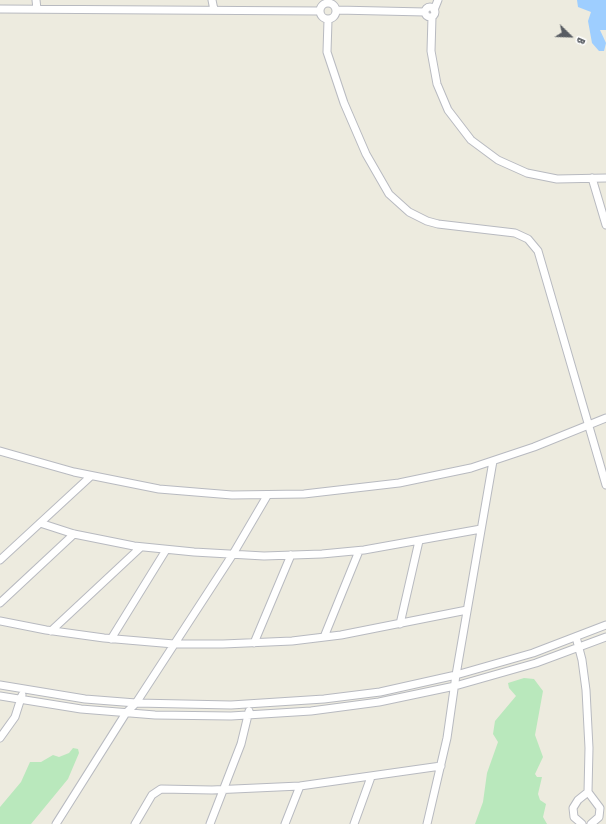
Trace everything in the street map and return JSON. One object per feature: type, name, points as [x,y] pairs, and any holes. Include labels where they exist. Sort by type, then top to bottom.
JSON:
[{"type":"street","points":[[36,0],[37,9]]},
{"type":"street","points":[[212,0],[214,10]]},
{"type":"street","points":[[438,0],[433,13],[431,51],[437,84],[448,110],[471,140],[493,158],[527,174],[553,178],[606,178]]},
{"type":"street","points":[[320,11],[325,4],[332,2],[337,10]]},
{"type":"street","points":[[0,9],[320,11]]},
{"type":"street","points":[[320,11],[322,17],[328,20],[334,18],[337,10]]},
{"type":"street","points":[[337,10],[425,12],[426,16],[433,13]]},
{"type":"street","points":[[328,20],[327,52],[344,103],[363,148],[389,194],[409,212],[427,221],[438,224],[514,233],[523,236],[532,243],[544,269],[606,485]]},
{"type":"street","points":[[592,178],[606,225]]},
{"type":"street","points":[[0,451],[92,476],[138,485],[188,492],[267,496],[328,492],[381,486],[448,474],[493,461],[606,418]]},
{"type":"street","points":[[427,824],[441,766],[493,461]]},
{"type":"street","points":[[0,560],[92,476]]},
{"type":"street","points":[[56,824],[126,713],[136,703],[233,554],[267,496]]},
{"type":"street","points":[[40,523],[74,534],[141,547],[233,554],[291,555],[359,550],[419,541],[482,529]]},
{"type":"street","points":[[0,603],[74,534]]},
{"type":"street","points":[[400,624],[419,541]]},
{"type":"street","points":[[51,631],[141,547]]},
{"type":"street","points":[[111,639],[166,550]]},
{"type":"street","points":[[324,637],[359,550]]},
{"type":"street","points":[[254,643],[291,555]]},
{"type":"street","points":[[0,621],[51,631],[111,639],[174,644],[254,643],[324,637],[400,624],[467,610]]},
{"type":"street","points":[[0,685],[85,699],[136,703],[249,705],[352,696],[456,675],[519,657],[606,625]]},
{"type":"street","points":[[576,637],[584,672],[588,707],[588,792],[600,808],[599,817],[591,824]]},
{"type":"street","points":[[0,696],[81,709],[126,713],[193,716],[305,712],[349,707],[408,697],[455,686],[528,666],[606,637]]},
{"type":"street","points":[[0,738],[14,717],[21,700],[23,689]]},
{"type":"street","points":[[210,824],[242,744],[249,705]]},
{"type":"street","points":[[135,824],[152,795],[158,790],[300,786],[441,766]]},
{"type":"street","points":[[354,824],[371,777]]},
{"type":"street","points":[[285,824],[300,786]]},
{"type":"street","points":[[582,824],[574,817],[573,808],[578,800],[588,792]]},
{"type":"green space","points":[[524,678],[534,679],[543,691],[535,735],[543,757],[535,774],[537,777],[542,777],[538,794],[540,800],[546,804],[543,817],[547,824],[475,824],[483,802],[487,773],[498,742],[493,734],[495,721],[516,696],[509,688],[508,683]]},
{"type":"green space","points":[[73,748],[78,749],[79,753],[68,779],[31,824],[0,824],[0,807],[21,782],[30,762],[41,762],[53,755],[59,757],[69,753]]},
{"type":"water","points":[[577,0],[606,0],[606,30],[600,30],[606,43],[604,51],[599,51],[592,43],[588,21],[591,12],[578,7]]}]
